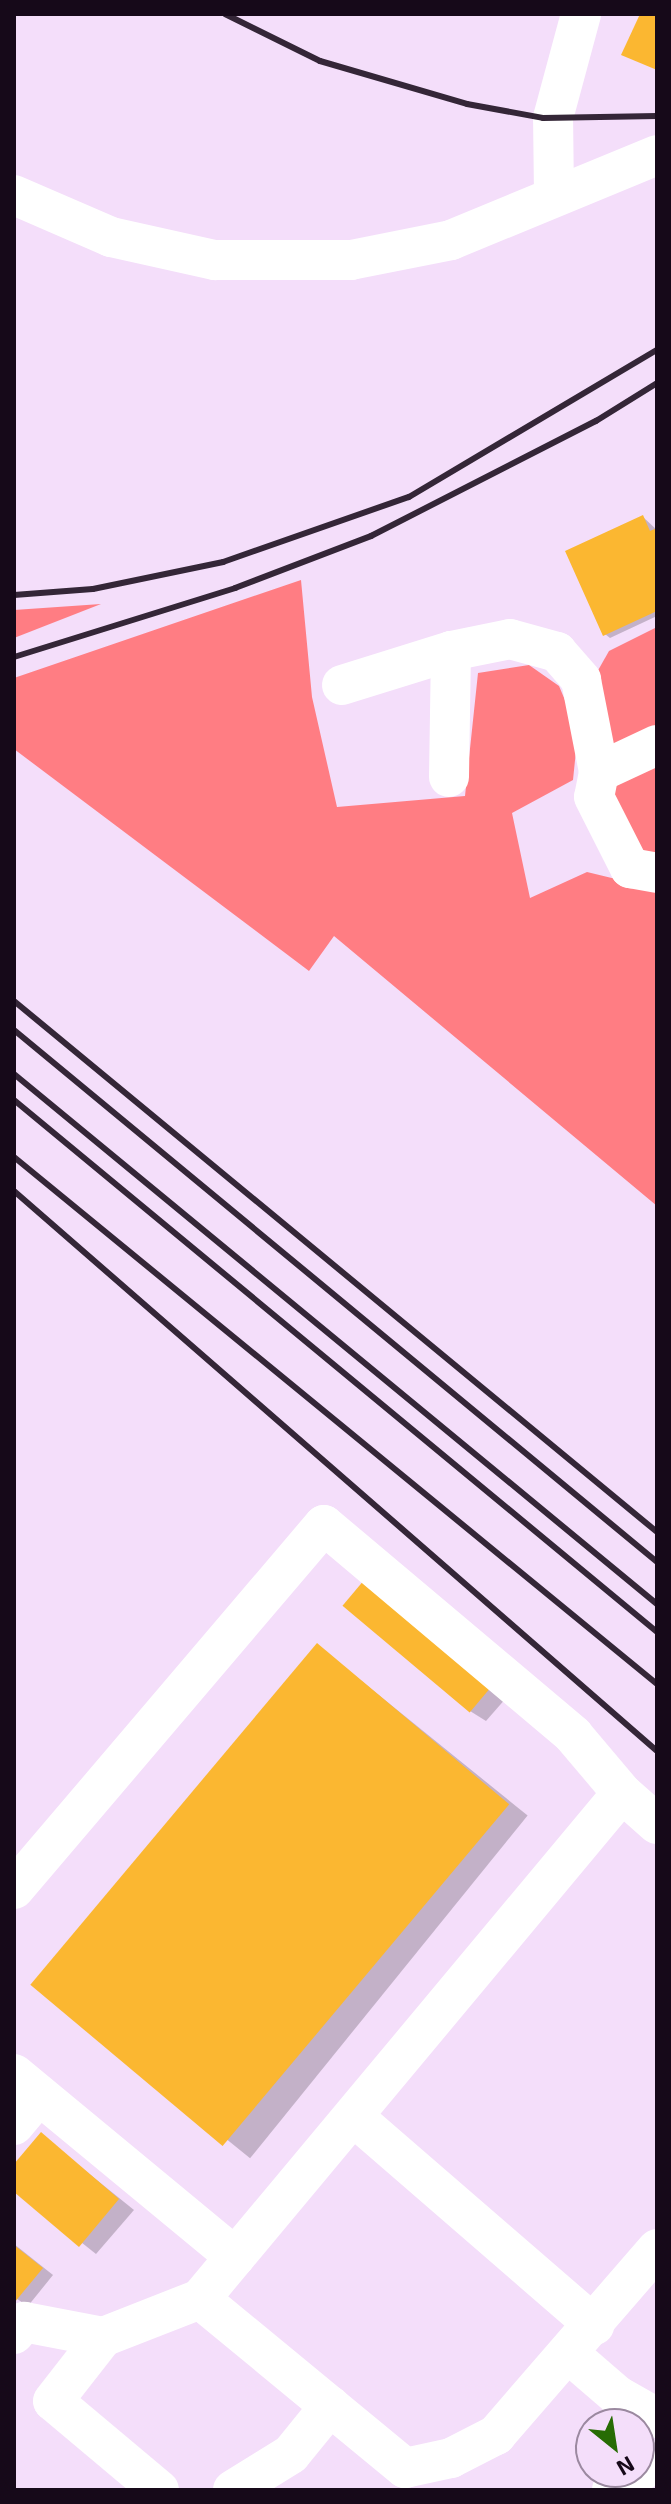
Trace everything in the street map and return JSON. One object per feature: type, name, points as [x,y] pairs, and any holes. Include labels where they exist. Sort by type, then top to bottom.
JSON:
[{"type":"lane","points":[[554,195],[553,118],[581,14]]},
{"type":"lane","points":[[14,195],[111,237],[215,260],[351,260],[451,240],[657,155]]},
{"type":"lane","points":[[342,685],[451,651],[510,639],[557,652],[581,680],[599,772],[594,797],[630,868],[657,873]]},
{"type":"lane","points":[[449,777],[451,651]]},
{"type":"lane","points":[[599,772],[657,745]]},
{"type":"lane","points":[[14,1889],[324,1525],[573,1735],[622,1793],[657,1824]]},
{"type":"lane","points":[[159,2490],[53,2401],[103,2337],[200,2299],[622,1793]]},
{"type":"lane","points":[[14,2125],[27,2085],[235,2257]]},
{"type":"lane","points":[[354,2117],[581,2339],[618,2396],[657,2418]]},
{"type":"lane","points":[[200,2299],[405,2468],[451,2458],[496,2435],[657,2249]]},
{"type":"lane","points":[[14,2334],[24,2322],[103,2337]]},
{"type":"lane","points":[[233,2490],[291,2454],[330,2406]]},
{"type":"lane","points":[[612,2490],[657,2461]]},
{"type":"shaded area","points":[[301,580],[312,697],[337,807],[465,796],[478,673],[529,665],[559,686],[578,731],[573,780],[512,813],[530,898],[587,872],[657,889],[657,1206],[334,936],[309,971],[14,749],[14,678]]},
{"type":"shaded area","points":[[101,604],[14,638],[14,610]]},
{"type":"shaded area","points":[[657,627],[657,859],[645,862],[602,800],[592,681],[609,651]]},
{"type":"building","points":[[640,14],[657,14],[657,70],[621,55]]},
{"type":"building","points":[[643,515],[650,531],[657,528],[657,611],[603,636],[565,551]]},
{"type":"building","points":[[365,1579],[492,1686],[470,1713],[343,1606]]},
{"type":"building","points":[[317,1643],[509,1804],[223,2146],[30,1985]]},
{"type":"building","points":[[41,2132],[119,2199],[79,2247],[14,2192],[14,2164]]},
{"type":"building","points":[[14,2245],[43,2268],[14,2303]]},
{"type":"railway","points":[[225,14],[320,61],[467,104],[543,118],[657,116]]},
{"type":"railway","points":[[14,595],[93,589],[223,562],[409,497],[657,350]]},
{"type":"railway","points":[[14,657],[235,588],[371,536],[596,421],[657,383]]},
{"type":"railway","points":[[14,1001],[657,1532]]},
{"type":"railway","points":[[14,1030],[657,1562]]},
{"type":"railway","points":[[14,1074],[657,1604]]},
{"type":"railway","points":[[14,1100],[657,1632]]},
{"type":"railway","points":[[14,1157],[657,1684]]},
{"type":"railway","points":[[14,1191],[657,1751]]}]
